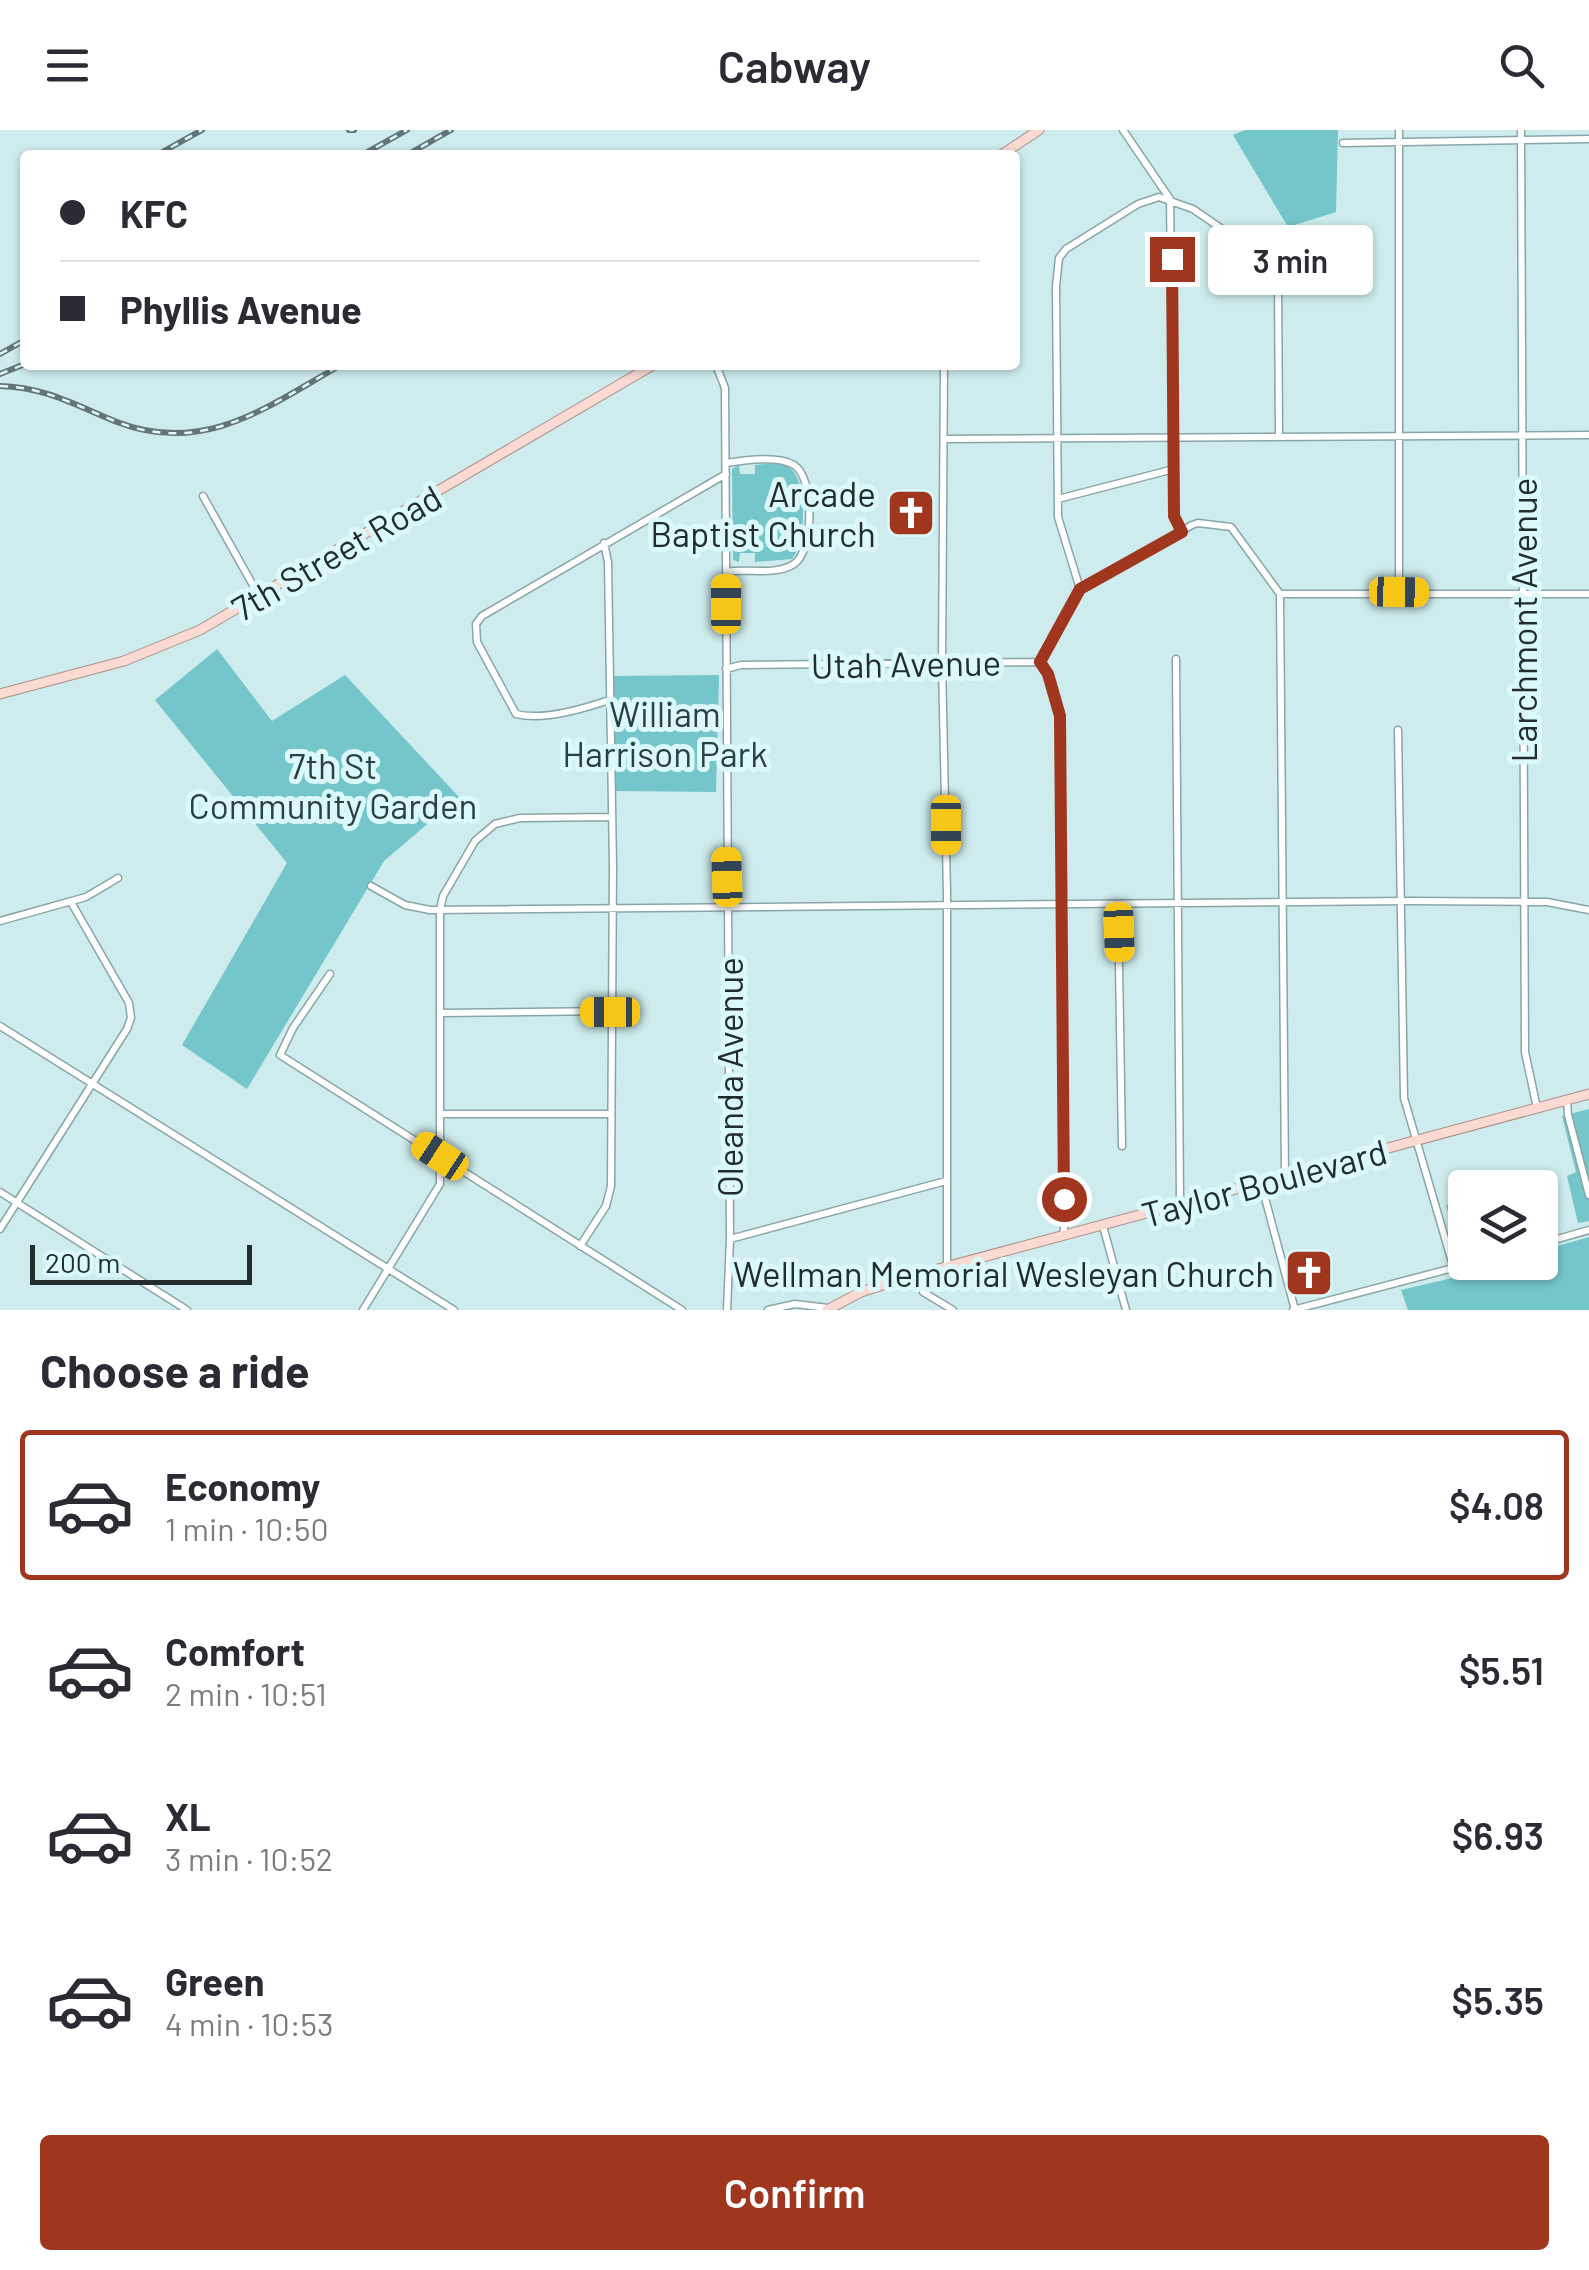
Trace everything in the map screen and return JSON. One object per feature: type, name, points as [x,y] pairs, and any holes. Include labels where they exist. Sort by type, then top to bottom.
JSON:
[{"type":"main road","points":[[1008,150],[1038,130]]},
{"type":"main road","name":"7th Street Road","points":[[0,694],[164,648],[260,597],[645,370]]},
{"type":"main road","name":"Taylor Boulevard","points":[[828,1309],[861,1292],[918,1274],[1589,1094]]},
{"type":"street","points":[[1124,130],[1170,198],[1174,516],[1182,532]]},
{"type":"street","points":[[1398,130],[1399,592]]},
{"type":"street","name":"Larchmont Avenue","points":[[1521,130],[1525,1052],[1537,1108]]},
{"type":"street","points":[[1343,142],[1589,139]]},
{"type":"street","points":[[1279,436],[1276,272],[1267,260],[1193,209],[1170,198],[1151,197],[1066,249],[1059,258],[1058,517],[1080,589],[1198,523],[1228,524],[1280,594],[1285,1176]]},
{"type":"street","name":"Oleanda Avenue","points":[[718,370],[725,388],[726,474],[730,1239],[727,1310]]},
{"type":"street","points":[[944,370],[942,664],[948,1266]]},
{"type":"street","points":[[944,439],[1589,436]]},
{"type":"street","points":[[725,463],[784,461],[797,467],[807,483],[808,524],[805,554],[790,567],[726,572]]},
{"type":"street","points":[[1058,500],[1174,469]]},
{"type":"street","points":[[609,700],[531,716],[516,714],[474,630],[482,616],[726,474]]},
{"type":"street","points":[[203,496],[260,597]]},
{"type":"street","points":[[580,1246],[610,1195],[611,817],[608,562],[604,543]]},
{"type":"street","name":"Utah Avenue","points":[[726,669],[1040,662],[1080,589]]},
{"type":"street","points":[[1280,594],[1589,594]]},
{"type":"street","points":[[1176,659],[1180,1205]]},
{"type":"street","points":[[1040,662],[1048,674],[1060,716],[1064,1235]]},
{"type":"street","points":[[1398,730],[1404,1098],[1448,1248]]},
{"type":"street","points":[[362,1310],[439,1189],[440,910],[452,878],[488,828],[520,818],[611,817]]},
{"type":"street","points":[[0,921],[70,902],[118,878]]},
{"type":"street","points":[[371,886],[405,905],[440,910],[1560,902],[1589,910]]},
{"type":"street","points":[[0,1229],[127,1028],[131,1010],[70,902]]},
{"type":"street","points":[[1118,904],[1122,1146]]},
{"type":"street","points":[[330,974],[293,1028],[280,1056],[682,1310]]},
{"type":"street","points":[[441,1013],[610,1012]]},
{"type":"street","points":[[0,1026],[454,1310]]},
{"type":"street","points":[[1567,1100],[1589,1195]]},
{"type":"street","points":[[441,1114],[611,1114]]},
{"type":"street","points":[[730,1239],[946,1180]]},
{"type":"street","points":[[1261,1183],[1294,1310],[1448,1271]]},
{"type":"street","points":[[0,1192],[187,1310]]},
{"type":"street","points":[[1102,1226],[1126,1310]]},
{"type":"street","points":[[1558,1239],[1589,1230]]},
{"type":"street","points":[[918,1274],[924,1292],[954,1310]]},
{"type":"street","points":[[768,1310],[796,1304],[828,1309]]},
{"type":"green space","points":[[1245,130],[1338,130],[1336,212],[1288,227],[1233,135]]},
{"type":"green space","points":[[771,464],[788,467],[795,473],[803,511],[800,539],[792,559],[755,562],[755,553],[740,553],[739,562],[733,560],[732,469],[739,465],[740,474],[755,474],[755,465]]},
{"type":"green space","name":"7th St Community Garden","points":[[217,649],[272,721],[345,675],[459,797],[384,861],[247,1089],[182,1045],[287,863],[155,700]]},
{"type":"green space","name":"William Harrison Park","points":[[719,675],[716,792],[614,791],[613,676]]},
{"type":"green space","points":[[1589,1109],[1589,1221],[1578,1223],[1567,1176],[1576,1172],[1562,1116]]},
{"type":"green space","points":[[1589,1237],[1589,1310],[1408,1310],[1401,1290],[1448,1279],[1558,1280],[1558,1246]]},
{"type":"railway","points":[[166,150],[202,130]]},
{"type":"railway","points":[[349,130],[354,130]]},
{"type":"railway","points":[[371,150],[407,130]]},
{"type":"railway","points":[[416,150],[451,130]]},
{"type":"railway","points":[[0,354],[20,343]]},
{"type":"railway","points":[[0,374],[20,366]]},
{"type":"railway","points":[[0,386],[46,394],[149,431],[179,433],[235,422],[332,370]]},
{"type":"place","name":"Arcade Baptist Church","points":[[911,513]]},
{"type":"place","name":"Wellman Memorial Wesleyan Church","points":[[1309,1273]]},
{"type":"route","points":[[1064,1199],[1060,716],[1048,674],[1040,662],[1080,589],[1182,532],[1174,516],[1172,259]]}]
